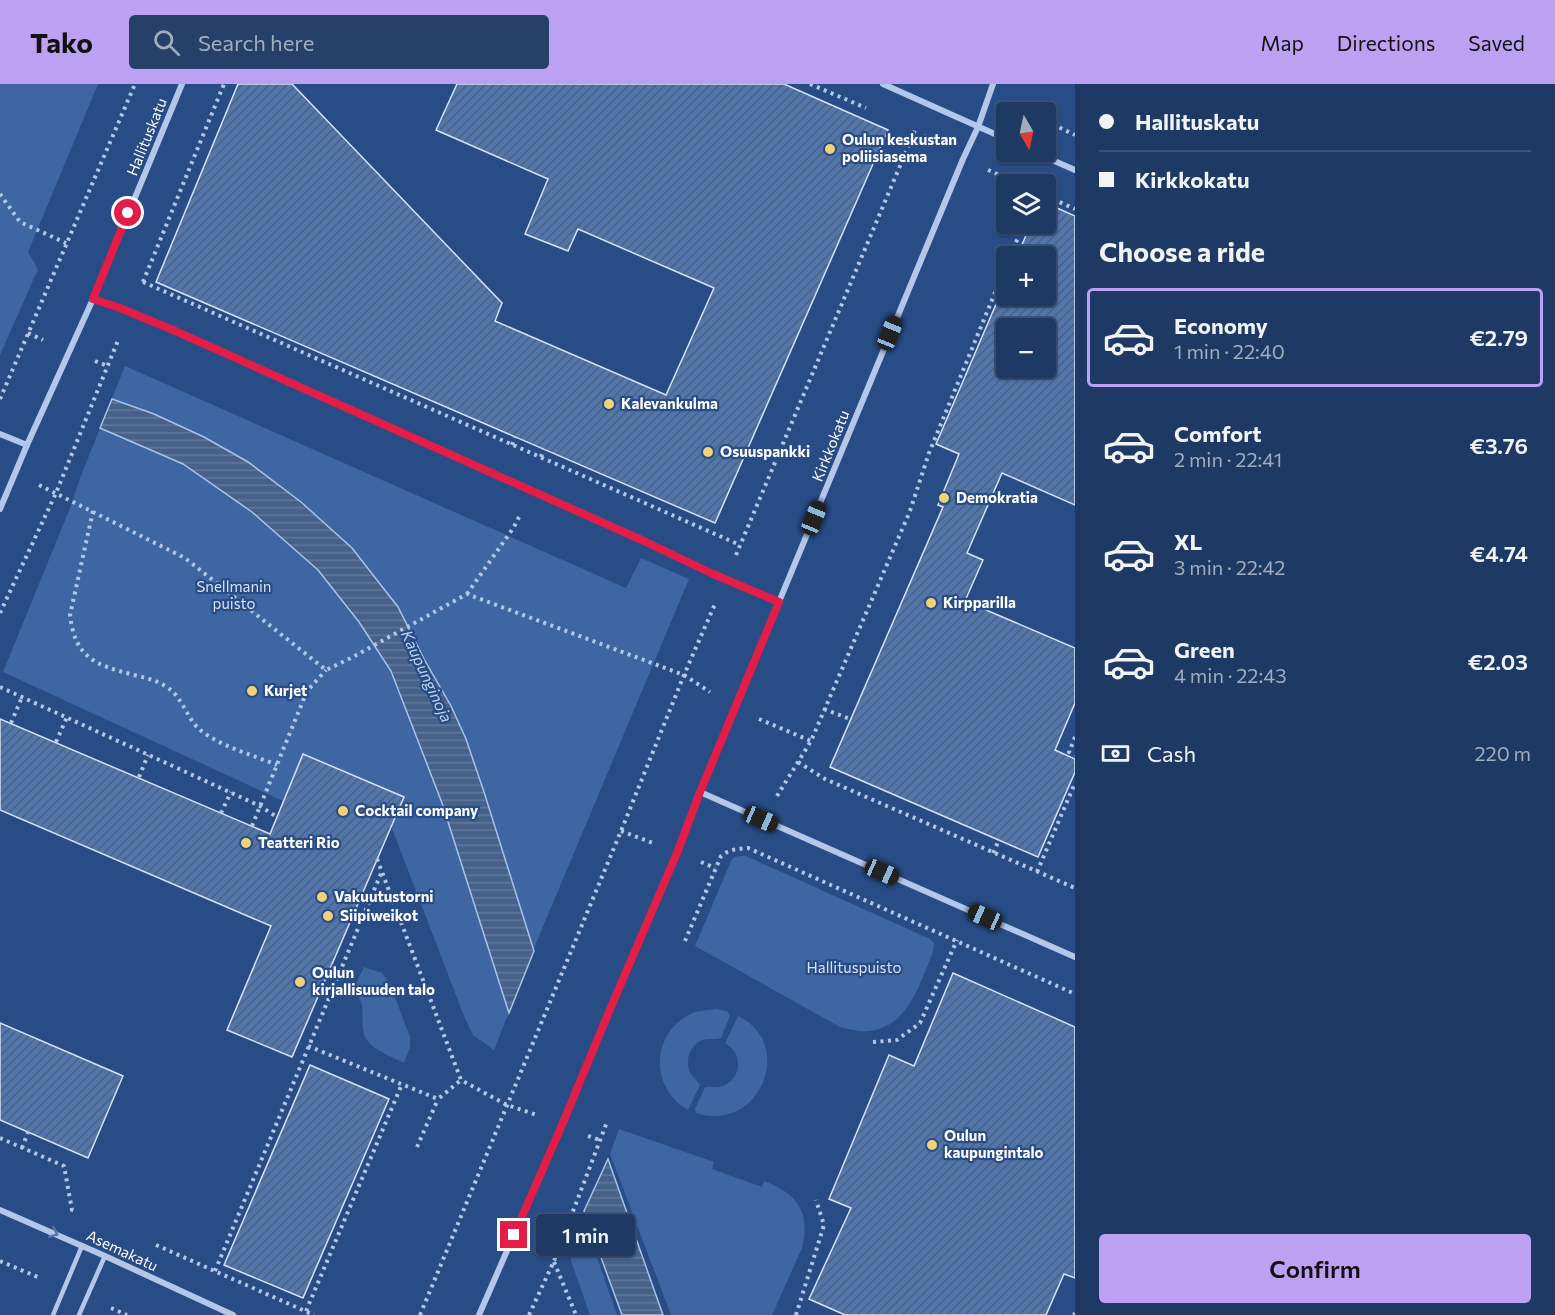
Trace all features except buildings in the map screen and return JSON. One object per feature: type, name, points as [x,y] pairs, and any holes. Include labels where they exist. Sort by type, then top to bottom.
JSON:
[{"type":"street","name":"Hallituskatu","points":[[0,509],[93,299],[182,84]]},
{"type":"street","points":[[883,84],[996,135]]},
{"type":"street","name":"Kirkkokatu","points":[[479,1315],[677,853],[700,792],[978,127],[993,84]]},
{"type":"street","points":[[1056,162],[1075,170]]},
{"type":"street","points":[[93,299],[173,330],[779,602]]},
{"type":"street","points":[[0,434],[27,445]]},
{"type":"street","points":[[700,792],[1075,957]]},
{"type":"street","name":"Asemakatu","points":[[0,1210],[234,1315]]},
{"type":"lane","points":[[53,1315],[82,1246]]},
{"type":"lane","points":[[79,1315],[105,1256]]},
{"type":"path","points":[[0,399],[135,84]]},
{"type":"path","points":[[0,613],[56,493],[224,84]]},
{"type":"path","points":[[420,1315],[684,675],[915,130],[924,102]]},
{"type":"path","points":[[1056,126],[1075,135]]},
{"type":"path","points":[[0,194],[20,222],[66,243]]},
{"type":"path","points":[[1056,200],[1075,209]]},
{"type":"path","points":[[143,282],[740,545]]},
{"type":"path","points":[[748,848],[761,819],[811,741],[910,511],[929,453],[996,290]]},
{"type":"path","points":[[512,445],[515,436]]},
{"type":"path","points":[[541,457],[544,449]]},
{"type":"path","points":[[56,493],[185,558],[326,670]]},
{"type":"path","points":[[93,511],[70,615],[72,632],[80,648],[100,665],[158,681],[173,691],[196,726],[210,737],[277,765]]},
{"type":"path","points":[[252,826],[307,691],[326,670],[467,594],[514,527]]},
{"type":"path","points":[[467,594],[684,675]]},
{"type":"path","points":[[0,687],[231,792],[277,816]]},
{"type":"path","points":[[11,723],[22,697]]},
{"type":"path","points":[[824,709],[850,719]]},
{"type":"path","points":[[56,742],[67,717]]},
{"type":"path","points":[[1075,737],[1069,752],[1075,755]]},
{"type":"path","points":[[138,777],[148,755]]},
{"type":"path","points":[[798,762],[825,779],[1075,888]]},
{"type":"path","points":[[1037,872],[1075,783]]},
{"type":"path","points":[[221,813],[231,792]]},
{"type":"path","points":[[993,853],[999,840]]},
{"type":"path","points":[[685,941],[721,856],[728,851],[748,848],[1075,994]]},
{"type":"path","points":[[377,859],[460,1080],[507,1104]]},
{"type":"path","points":[[215,1271],[381,871]]},
{"type":"path","points":[[873,1042],[897,1040],[920,1023],[957,940]]},
{"type":"path","points":[[307,1046],[438,1099]]},
{"type":"path","points":[[417,1147],[438,1099],[460,1080]]},
{"type":"path","points":[[306,1311],[402,1084]]},
{"type":"path","points":[[529,1315],[554,1261],[607,1122]]},
{"type":"path","points":[[22,1148],[28,1132]]},
{"type":"path","points":[[0,1138],[64,1166],[72,1210],[79,1212]]},
{"type":"path","points":[[345,1199],[353,1202]]},
{"type":"path","points":[[796,1315],[824,1225],[816,1200]]},
{"type":"path","points":[[149,1242],[314,1315]]},
{"type":"path","points":[[554,1261],[576,1315]]},
{"type":"green space","points":[[0,84],[98,84],[28,252],[38,269],[0,355]]},
{"type":"green space","name":"Snellmanin puisto","points":[[125,366],[626,588],[641,558],[689,579],[537,941],[494,1050],[473,1035],[464,1016],[391,826],[404,797],[304,754],[283,801],[3,672]]},
{"type":"green space","name":"Hallituspuisto","points":[[746,856],[930,939],[934,943],[933,952],[917,990],[903,1013],[882,1028],[865,1031],[840,1027],[695,946],[731,861],[734,857]]},
{"type":"green space","points":[[364,967],[382,973],[390,984],[410,1037],[410,1047],[404,1063],[374,1047],[364,1034],[361,1002],[352,992]]},
{"type":"green space","points":[[716,1009],[727,1011],[730,1016],[721,1038],[702,1040],[691,1050],[688,1060],[689,1070],[700,1085],[688,1110],[667,1090],[662,1078],[661,1051],[674,1026],[685,1017],[696,1012]]},
{"type":"green space","points":[[738,1016],[756,1029],[765,1046],[767,1065],[763,1083],[753,1099],[737,1111],[718,1116],[696,1113],[695,1109],[705,1087],[723,1086],[734,1078],[737,1072],[738,1059],[726,1041]]},
{"type":"green space","points":[[619,1129],[714,1162],[712,1169],[762,1187],[764,1181],[785,1191],[793,1198],[803,1214],[802,1248],[772,1315],[671,1315],[610,1154]]},
{"type":"green space","points":[[582,1213],[617,1315],[590,1315],[571,1261],[568,1248]]},
{"type":"water","name":"Kaupunginoja","points":[[112,399],[154,414],[204,437],[248,462],[301,502],[352,548],[398,607],[466,739],[534,951],[509,1013],[442,803],[391,671],[359,622],[318,570],[252,512],[183,464],[100,428]]},
{"type":"water","points":[[608,1159],[663,1315],[622,1315],[584,1211]]},
{"type":"place","name":"Oulun keskustan poliisiasema","points":[[830,149]]},
{"type":"place","name":"Kalevankulma","points":[[609,404]]},
{"type":"place","name":"Osuuspankki","points":[[708,452]]},
{"type":"place","name":"Demokratia","points":[[944,498]]},
{"type":"place","name":"Kirpparilla","points":[[931,603]]},
{"type":"place","name":"Kurjet","points":[[252,691]]},
{"type":"place","name":"Cocktail company","points":[[343,811]]},
{"type":"place","name":"Teatteri Rio","points":[[246,843]]},
{"type":"place","name":"Vakuutustorni","points":[[322,897]]},
{"type":"place","name":"Siipiweikot","points":[[328,916]]},
{"type":"place","name":"Oulun kirjallisuuden talo","points":[[300,982]]},
{"type":"place","name":"Oulun kaupungintalo","points":[[932,1145]]},
{"type":"route","points":[[128,213],[93,299],[173,330],[779,602],[677,853],[514,1235]]}]
